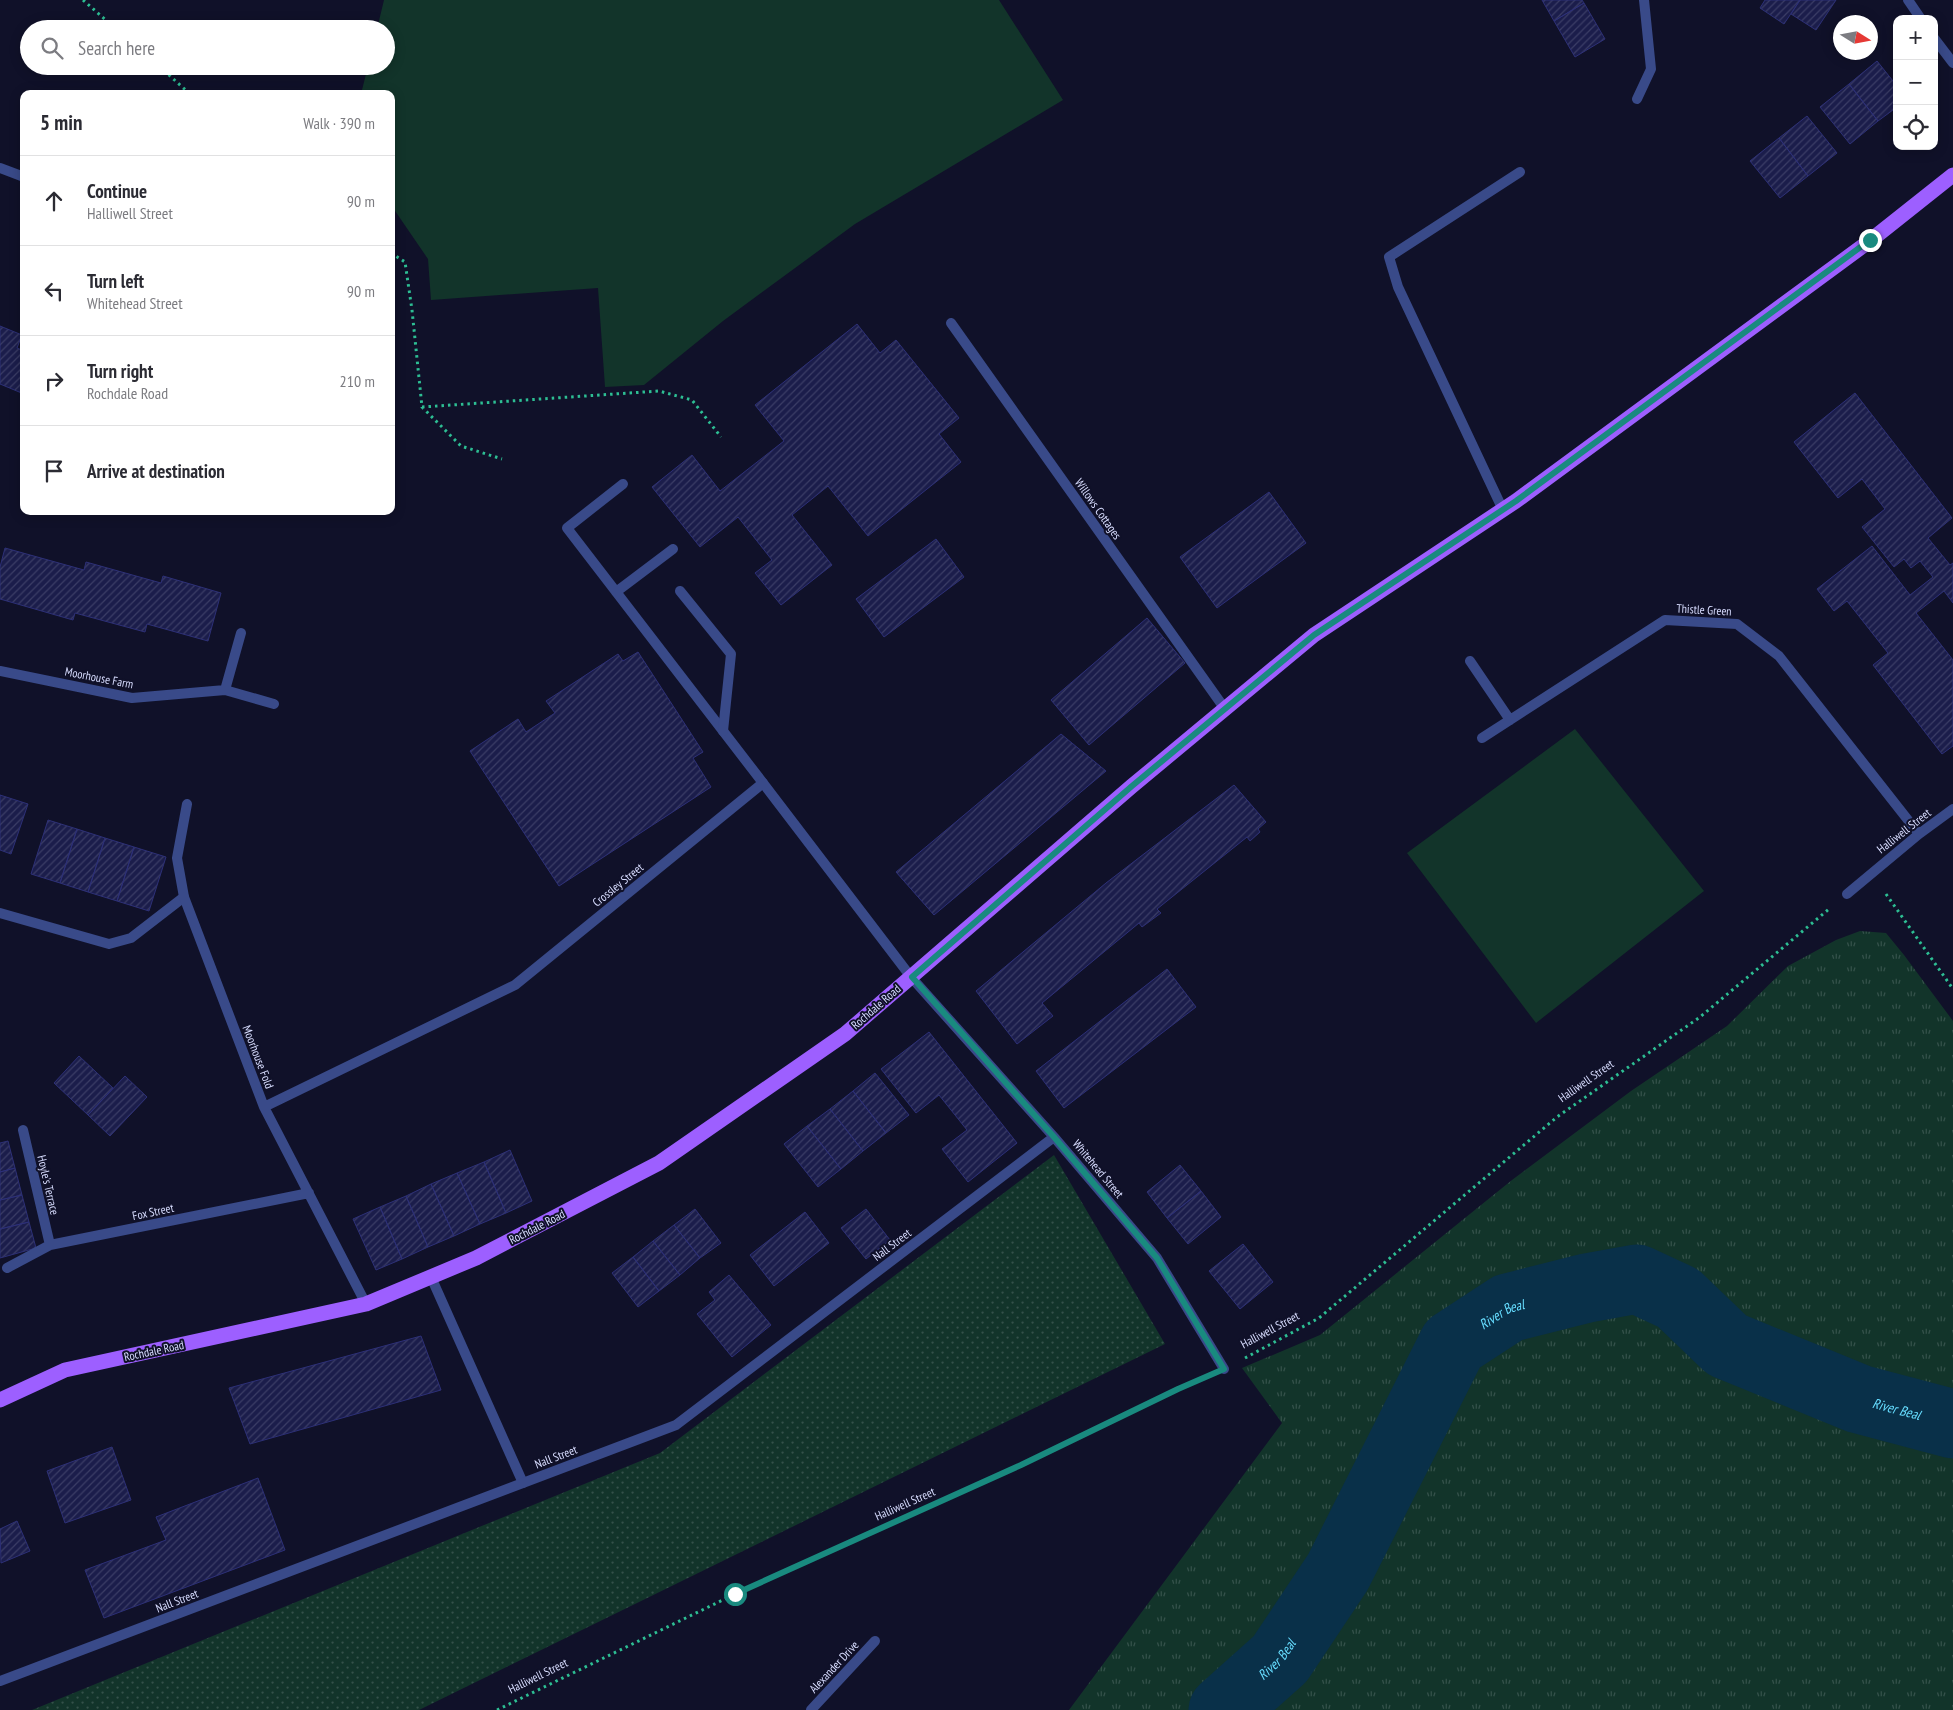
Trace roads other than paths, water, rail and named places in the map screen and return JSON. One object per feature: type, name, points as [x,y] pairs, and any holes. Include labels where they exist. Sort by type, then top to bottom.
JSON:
[{"type":"main road","name":"Rochdale Road","points":[[0,1400],[64,1370],[366,1304],[476,1258],[659,1163],[845,1034],[1132,786],[1314,635],[1503,510],[1870,240],[1953,175]]},
{"type":"street","points":[[1637,99],[1652,69],[1644,0]]},
{"type":"street","points":[[1908,0],[1918,15]]},
{"type":"street","points":[[1938,43],[1953,63]]},
{"type":"street","points":[[0,168],[20,176]]},
{"type":"street","points":[[1503,510],[1398,287],[1389,257],[1520,172]]},
{"type":"street","name":"Willows Cottages","points":[[951,323],[1225,709]]},
{"type":"street","points":[[623,484],[566,528],[912,977]]},
{"type":"street","points":[[616,592],[673,549]]},
{"type":"street","points":[[680,591],[731,654],[723,731]]},
{"type":"street","name":"Thistle Green","points":[[1482,738],[1665,620],[1737,624],[1779,656],[1919,834]]},
{"type":"street","points":[[225,690],[241,633]]},
{"type":"street","points":[[1470,661],[1510,720]]},
{"type":"street","name":"Moorhouse Farm","points":[[0,671],[132,698],[225,690],[274,704]]},
{"type":"street","name":"Crossley Street","points":[[264,1107],[515,985],[763,783]]},
{"type":"street","name":"Moorhouse Fold","points":[[188,804],[177,858],[184,897],[264,1107],[366,1304]]},
{"type":"street","name":"Halliwell Street","points":[[1847,894],[1919,834],[1953,809]]},
{"type":"street","points":[[0,913],[109,944],[130,938],[184,897]]},
{"type":"street","name":"Whitehead Street","points":[[912,977],[1054,1137],[1157,1258],[1224,1369]]},
{"type":"street","name":"Hoyle's Terrace","points":[[23,1130],[50,1246]]},
{"type":"street","name":"Nall Street","points":[[0,1681],[676,1425],[1054,1137]]},
{"type":"street","name":"Fox Street","points":[[8,1268],[50,1246],[309,1193]]},
{"type":"street","points":[[431,1277],[523,1482]]},
{"type":"street","name":"Alexander Drive","points":[[811,1710],[875,1641]]},
{"type":"waterway","name":"River Beal","points":[[1223,1710],[1280,1659],[1338,1572],[1453,1344],[1508,1308],[1587,1288],[1637,1279],[1678,1298],[1727,1345],[1859,1399],[1953,1424]]}]
